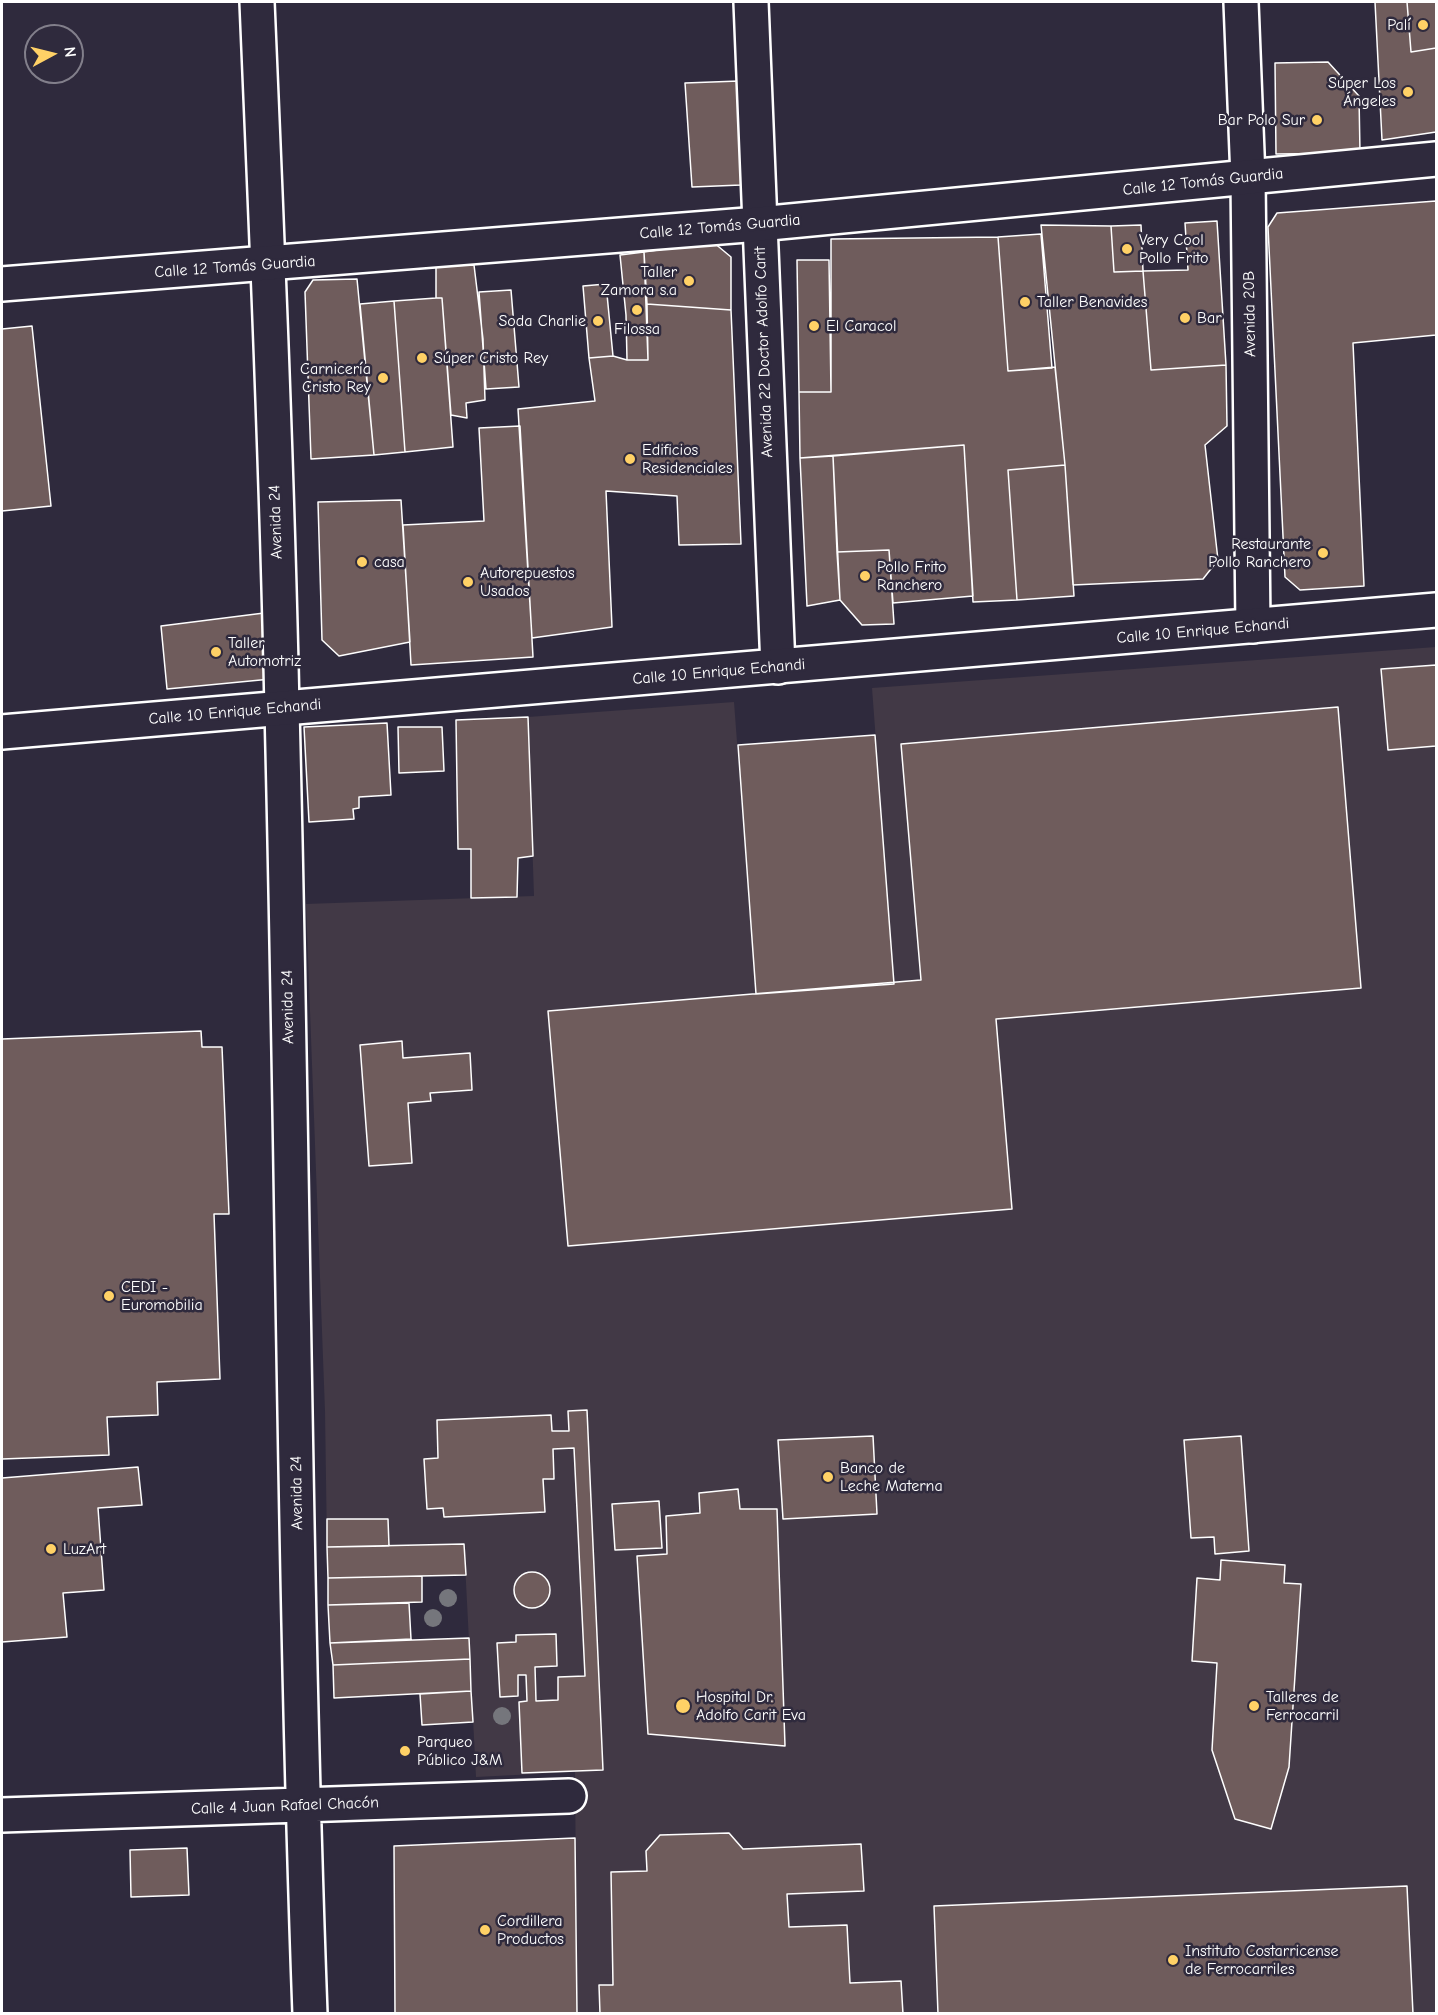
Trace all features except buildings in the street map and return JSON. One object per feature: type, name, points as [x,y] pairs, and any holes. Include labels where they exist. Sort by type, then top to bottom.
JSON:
[{"type":"street","name":"Avenida 24","points":[[257,2],[269,264],[282,708],[303,1805],[310,2013]]},
{"type":"street","name":"Avenida 22 Doctor Adolfo Carit","points":[[751,2],[778,668]]},
{"type":"street","name":"Avenida 20B","points":[[1241,2],[1248,178],[1253,626]]},
{"type":"street","name":"Calle 12 Tomás Guardia","points":[[2,284],[759,224],[1437,159]]},
{"type":"street","name":"Calle 10 Enrique Echandi","points":[[2,732],[778,668],[1437,610]]},
{"type":"street","name":"Calle 4 Juan Rafael Chacón","points":[[2,1815],[569,1796]]},
{"type":"shaded area","points":[[1436,647],[1436,2013],[577,2013],[575,1772],[476,1777],[464,1544],[327,1547],[325,1411],[306,904],[534,896],[528,717],[734,702],[756,994],[894,983],[872,688]]},
{"type":"place","name":"Palí","points":[[1423,25]]},
{"type":"place","name":"Súper Los Ángeles","points":[[1408,92]]},
{"type":"place","name":"Bar Polo Sur","points":[[1317,120]]},
{"type":"place","name":"Very Cool Pollo Frito","points":[[1127,249]]},
{"type":"place","name":"Taller Zamora s.a","points":[[689,281]]},
{"type":"place","name":"Taller Benavides","points":[[1025,302]]},
{"type":"place","name":"Filossa","points":[[637,310]]},
{"type":"place","name":"Bar","points":[[1185,318]]},
{"type":"place","name":"Soda Charlie","points":[[598,321]]},
{"type":"place","name":"El Caracol","points":[[814,326]]},
{"type":"place","name":"Súper Cristo Rey","points":[[422,358]]},
{"type":"place","name":"Carnicería Cristo Rey","points":[[383,378]]},
{"type":"place","name":"Edificios Residenciales","points":[[630,459]]},
{"type":"place","name":"Restaurante Pollo Ranchero","points":[[1323,553]]},
{"type":"place","name":"casa","points":[[362,562]]},
{"type":"place","name":"Pollo Frito Ranchero","points":[[865,576]]},
{"type":"place","name":"Autorepuestos Usados","points":[[468,582]]},
{"type":"place","name":"Taller Automotriz","points":[[216,652]]},
{"type":"place","name":"CEDI - Euromobilia","points":[[109,1296]]},
{"type":"place","name":"Banco de Leche Materna","points":[[828,1477]]},
{"type":"place","name":"LuzArt","points":[[51,1549]]},
{"type":"place","name":"Hospital Dr. Adolfo Carit Eva","points":[[683,1706]]},
{"type":"place","name":"Talleres de Ferrocarril","points":[[1254,1706]]},
{"type":"place","name":"Parqueo Público J&M","points":[[405,1751]]},
{"type":"place","name":"Cordillera Productos","points":[[485,1930]]},
{"type":"place","name":"Instituto Costarricense de Ferrocarriles","points":[[1173,1960]]}]
